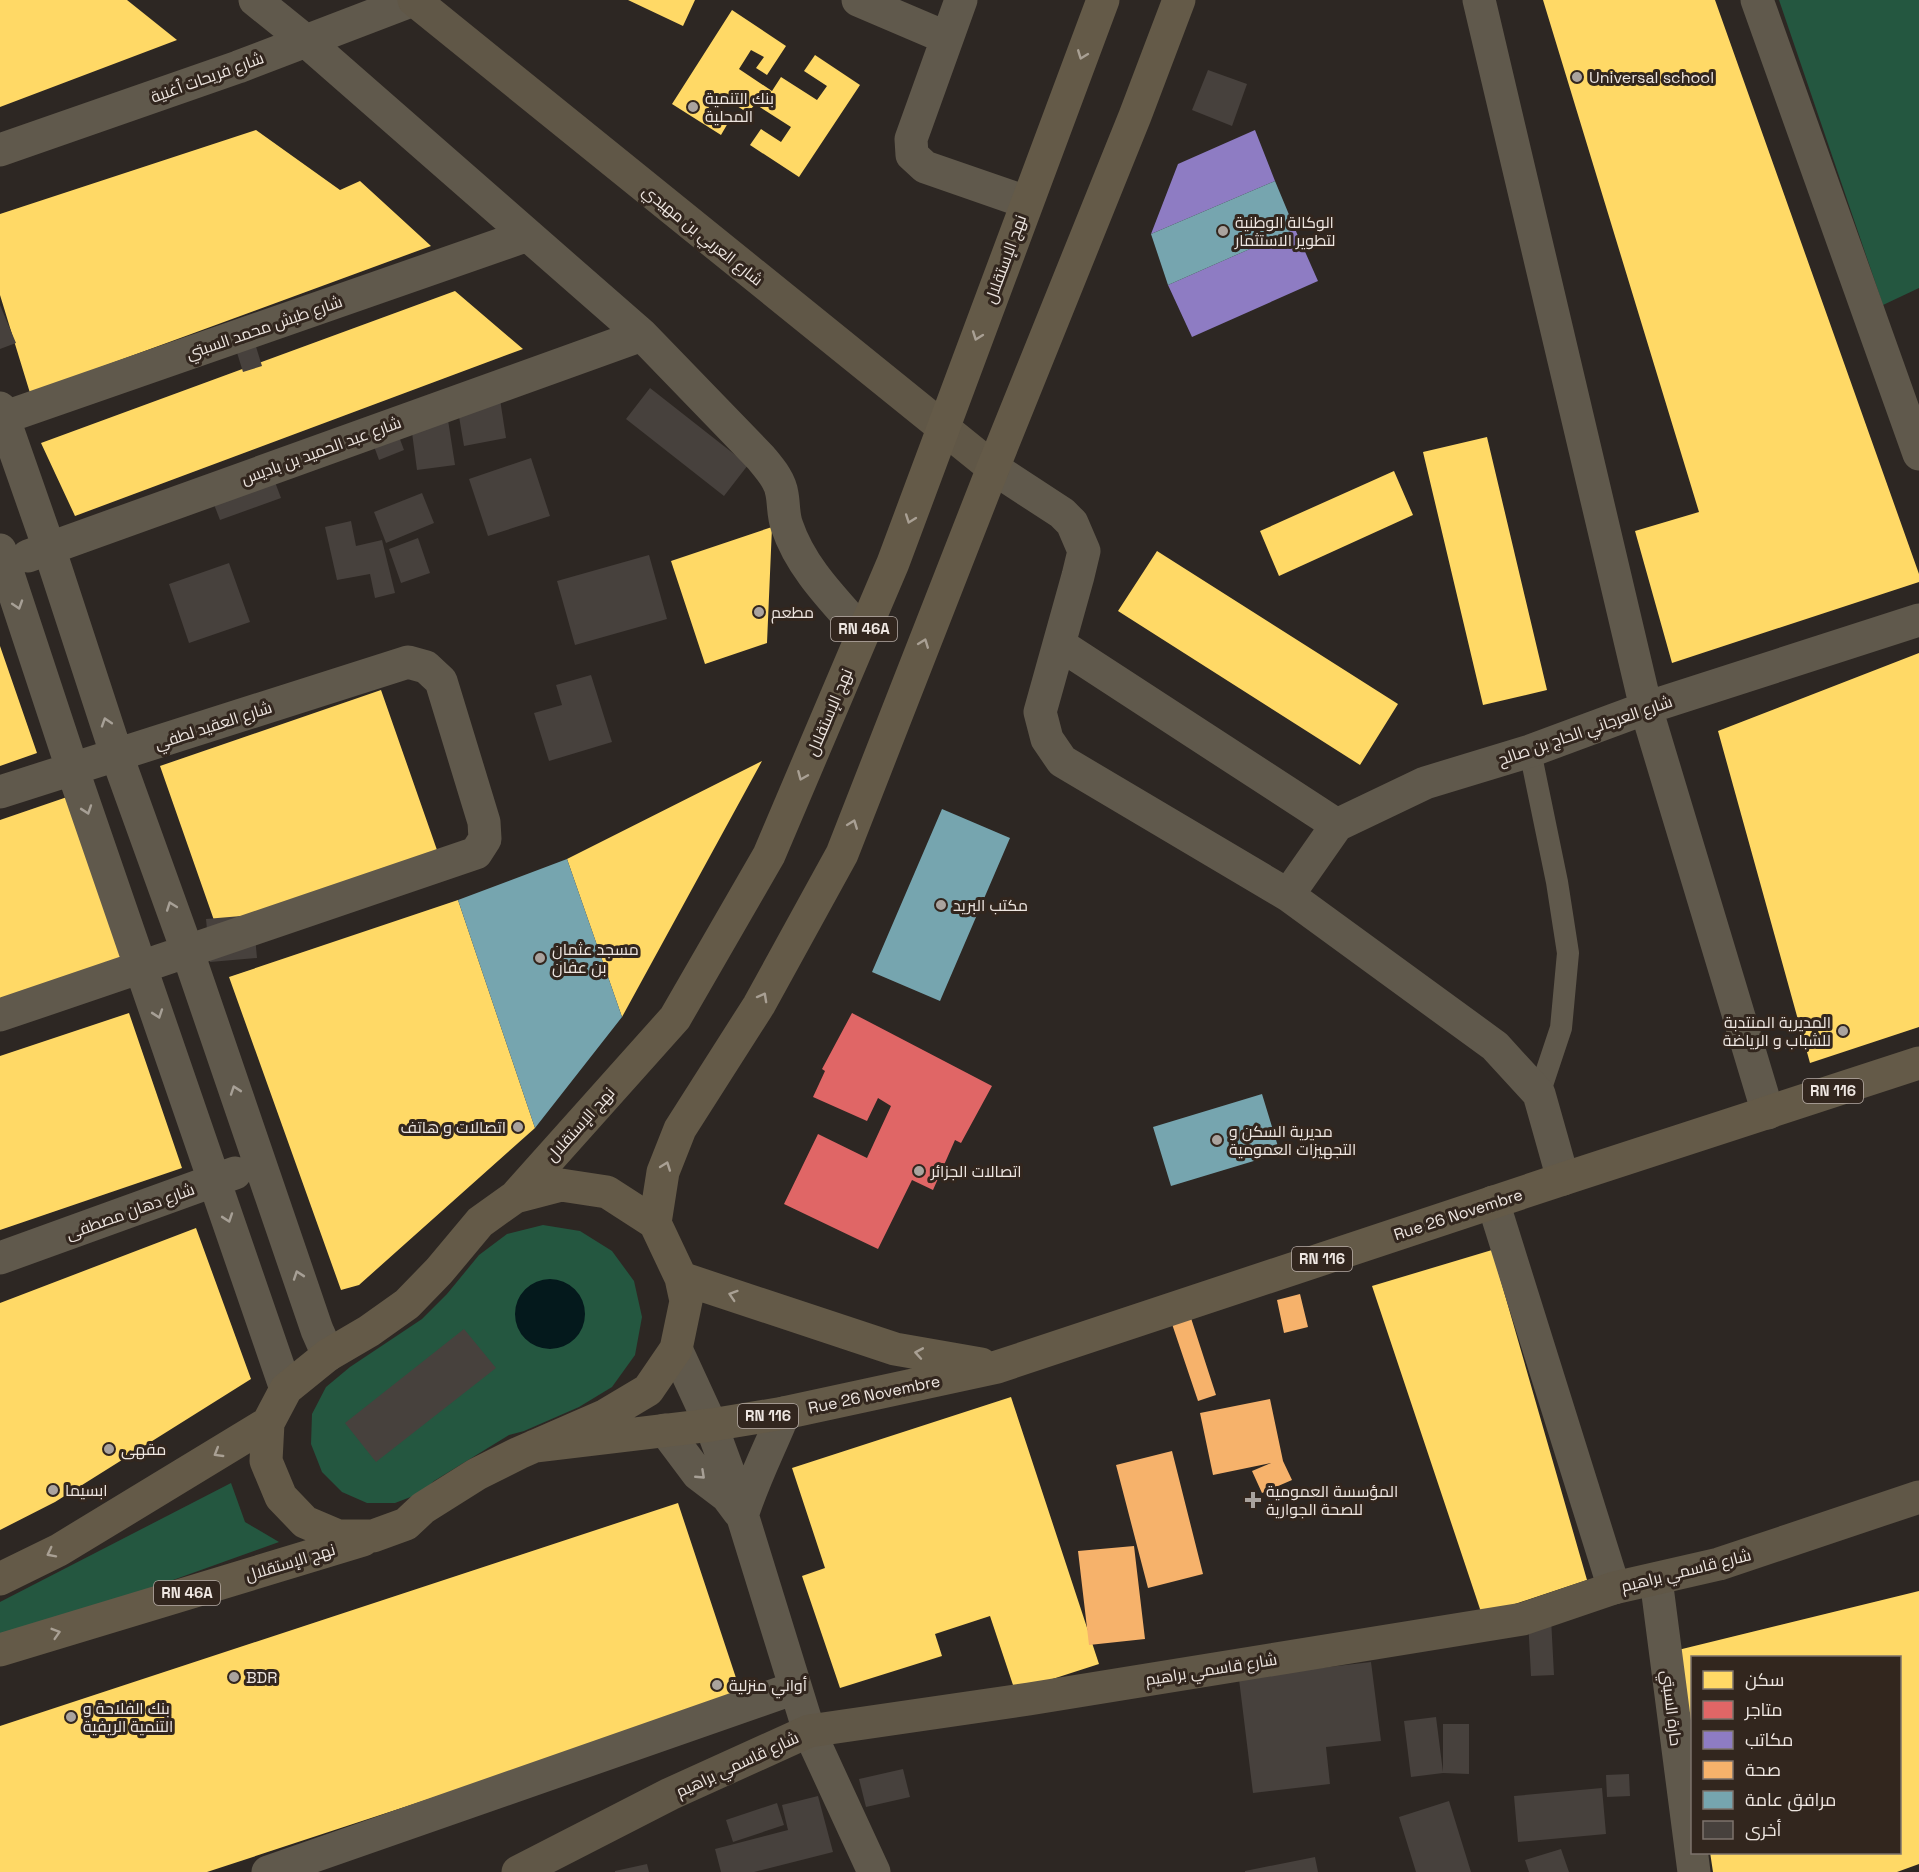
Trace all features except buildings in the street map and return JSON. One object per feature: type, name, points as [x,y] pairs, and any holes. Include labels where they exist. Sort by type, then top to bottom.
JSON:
[{"type":"main road","name":"نهج الإستقلال","points":[[515,1197],[675,1018],[769,855],[893,563],[1103,0]]},
{"type":"main road","points":[[655,1223],[663,1172],[680,1129],[759,1005],[842,854],[1179,0]]},
{"type":"main road","name":"Rue 26 Novembre","points":[[535,1446],[711,1425],[784,1413],[997,1367],[1919,1063]]},
{"type":"main road","points":[[373,1536],[338,1536],[305,1522],[281,1497],[266,1461],[268,1423],[286,1389],[328,1356],[407,1304],[439,1271],[480,1222],[515,1197],[561,1185],[607,1192],[655,1223],[681,1278],[686,1301],[676,1349]]},
{"type":"main road","name":"Rue 26 Novembre","points":[[681,1278],[895,1349],[997,1367]]},
{"type":"main road","name":"نهج الإستقلال","points":[[0,1650],[406,1524],[423,1508],[477,1474],[606,1415],[648,1390],[676,1349]]},
{"type":"main road","points":[[0,1579],[59,1550],[268,1423]]},
{"type":"street","points":[[255,0],[306,41],[642,335],[774,473],[782,491],[786,525],[798,550],[817,581],[862,632]]},
{"type":"street","name":"شارع فريحات ٱغنية","points":[[0,150],[238,67],[414,0]]},
{"type":"street","name":"شارع العربي بن مهيدي","points":[[414,0],[993,468]]},
{"type":"street","points":[[858,0],[946,38]]},
{"type":"street","points":[[961,0],[910,139],[912,155],[925,167],[1026,202]]},
{"type":"street","points":[[1479,0],[1646,708],[1757,1116]]},
{"type":"street","points":[[1757,0],[1919,454]]},
{"type":"street","name":"شارع طبش محمد السبتي","points":[[1,414],[528,235]]},
{"type":"street","name":"شارع عبد الحميد بن باديس","points":[[2,560],[49,548],[642,335]]},
{"type":"street","points":[[1,414],[49,548],[117,756],[328,1356]]},
{"type":"street","points":[[993,468],[1062,513],[1072,523],[1084,550],[1040,712],[1047,739],[1062,761],[1288,895],[1495,1046],[1539,1094],[1563,1179]]},
{"type":"street","points":[[2,560],[286,1389]]},
{"type":"street","name":"شارع العرجاني الحاج بن صالح","points":[[1288,895],[1337,825],[1425,783],[1530,751],[1646,708],[1919,620]]},
{"type":"street","points":[[1059,644],[1337,825]]},
{"type":"street","name":"شارع العقيد لطفي","points":[[0,792],[408,662],[426,667],[441,681],[484,822],[485,839],[476,853],[187,950]]},
{"type":"street","points":[[0,1015],[187,950]]},
{"type":"street","name":"شارع دهان مصطفى","points":[[0,1258],[260,1164]]},
{"type":"street","points":[[1493,1202],[1614,1588]]},
{"type":"street","points":[[676,1349],[711,1425],[732,1482],[809,1731],[874,1872]]},
{"type":"street","points":[[742,1516],[753,1481],[766,1457],[784,1413]]},
{"type":"street","points":[[665,1431],[698,1474],[727,1497],[742,1516]]},
{"type":"street","name":"شارع قاسمي براهيم","points":[[518,1872],[670,1794],[809,1731],[1029,1699],[1523,1619],[1614,1588],[1719,1564],[1919,1497]]},
{"type":"street","name":"حارة السبتي","points":[[1656,1579],[1691,1849]]},
{"type":"street","points":[[268,1872],[795,1688]]},
{"type":"street","name":"حارة السبتي","points":[[1692,1854],[1694,1872]]},
{"type":"lane","points":[[1530,751],[1569,953],[1561,1028],[1539,1094]]},
{"type":"green space","points":[[1779,0],[1919,0],[1919,288],[1883,305]]},
{"type":"green space","points":[[543,1225],[580,1231],[612,1251],[634,1281],[642,1317],[635,1355],[612,1387],[579,1407],[524,1431],[509,1435],[434,1481],[421,1493],[395,1503],[367,1503],[342,1492],[322,1472],[311,1444],[312,1414],[326,1387],[350,1367],[422,1319],[447,1294],[479,1255],[507,1234]]},
{"type":"green space","points":[[231,1483],[245,1522],[279,1542],[0,1642],[0,1602]]},
{"type":"shaded area","points":[[557,1279],[570,1285],[579,1294],[583,1300],[585,1314],[583,1328],[575,1339],[564,1347],[543,1349],[525,1339],[517,1328],[515,1307],[525,1289],[536,1281]]},
{"type":"place","name":"Universal school","points":[[1577,77]]},
{"type":"place","name":"بنك التنمية المحلية","points":[[693,107]]},
{"type":"place","name":"الوكالة الوطنية لتطوير الاستثمار","points":[[1223,231]]},
{"type":"place","name":"مطعم","points":[[759,612]]},
{"type":"place","name":"مكتب البريد","points":[[941,905]]},
{"type":"place","name":"مسجد عثمان بن عفان","points":[[540,958]]},
{"type":"place","name":"المديرية المنتدبة للشباب و الرياضة","points":[[1843,1031]]},
{"type":"place","name":"اتصالات و هاتف","points":[[518,1127]]},
{"type":"place","name":"مديرية السكن و التجهيزات العمومية","points":[[1217,1140]]},
{"type":"place","name":"اتصالات الجزائر","points":[[919,1171]]},
{"type":"place","name":"مقهى","points":[[109,1449]]},
{"type":"place","name":"ابسيما","points":[[53,1490]]},
{"type":"place","name":"المؤسسة العمومية للصحة الجوارية","points":[[1253,1500]]},
{"type":"place","name":"BDR","points":[[234,1677]]},
{"type":"place","name":"أواني منزلية","points":[[717,1685]]},
{"type":"place","name":"بنك الفلاحة و التنمية الريفية","points":[[71,1717]]}]
